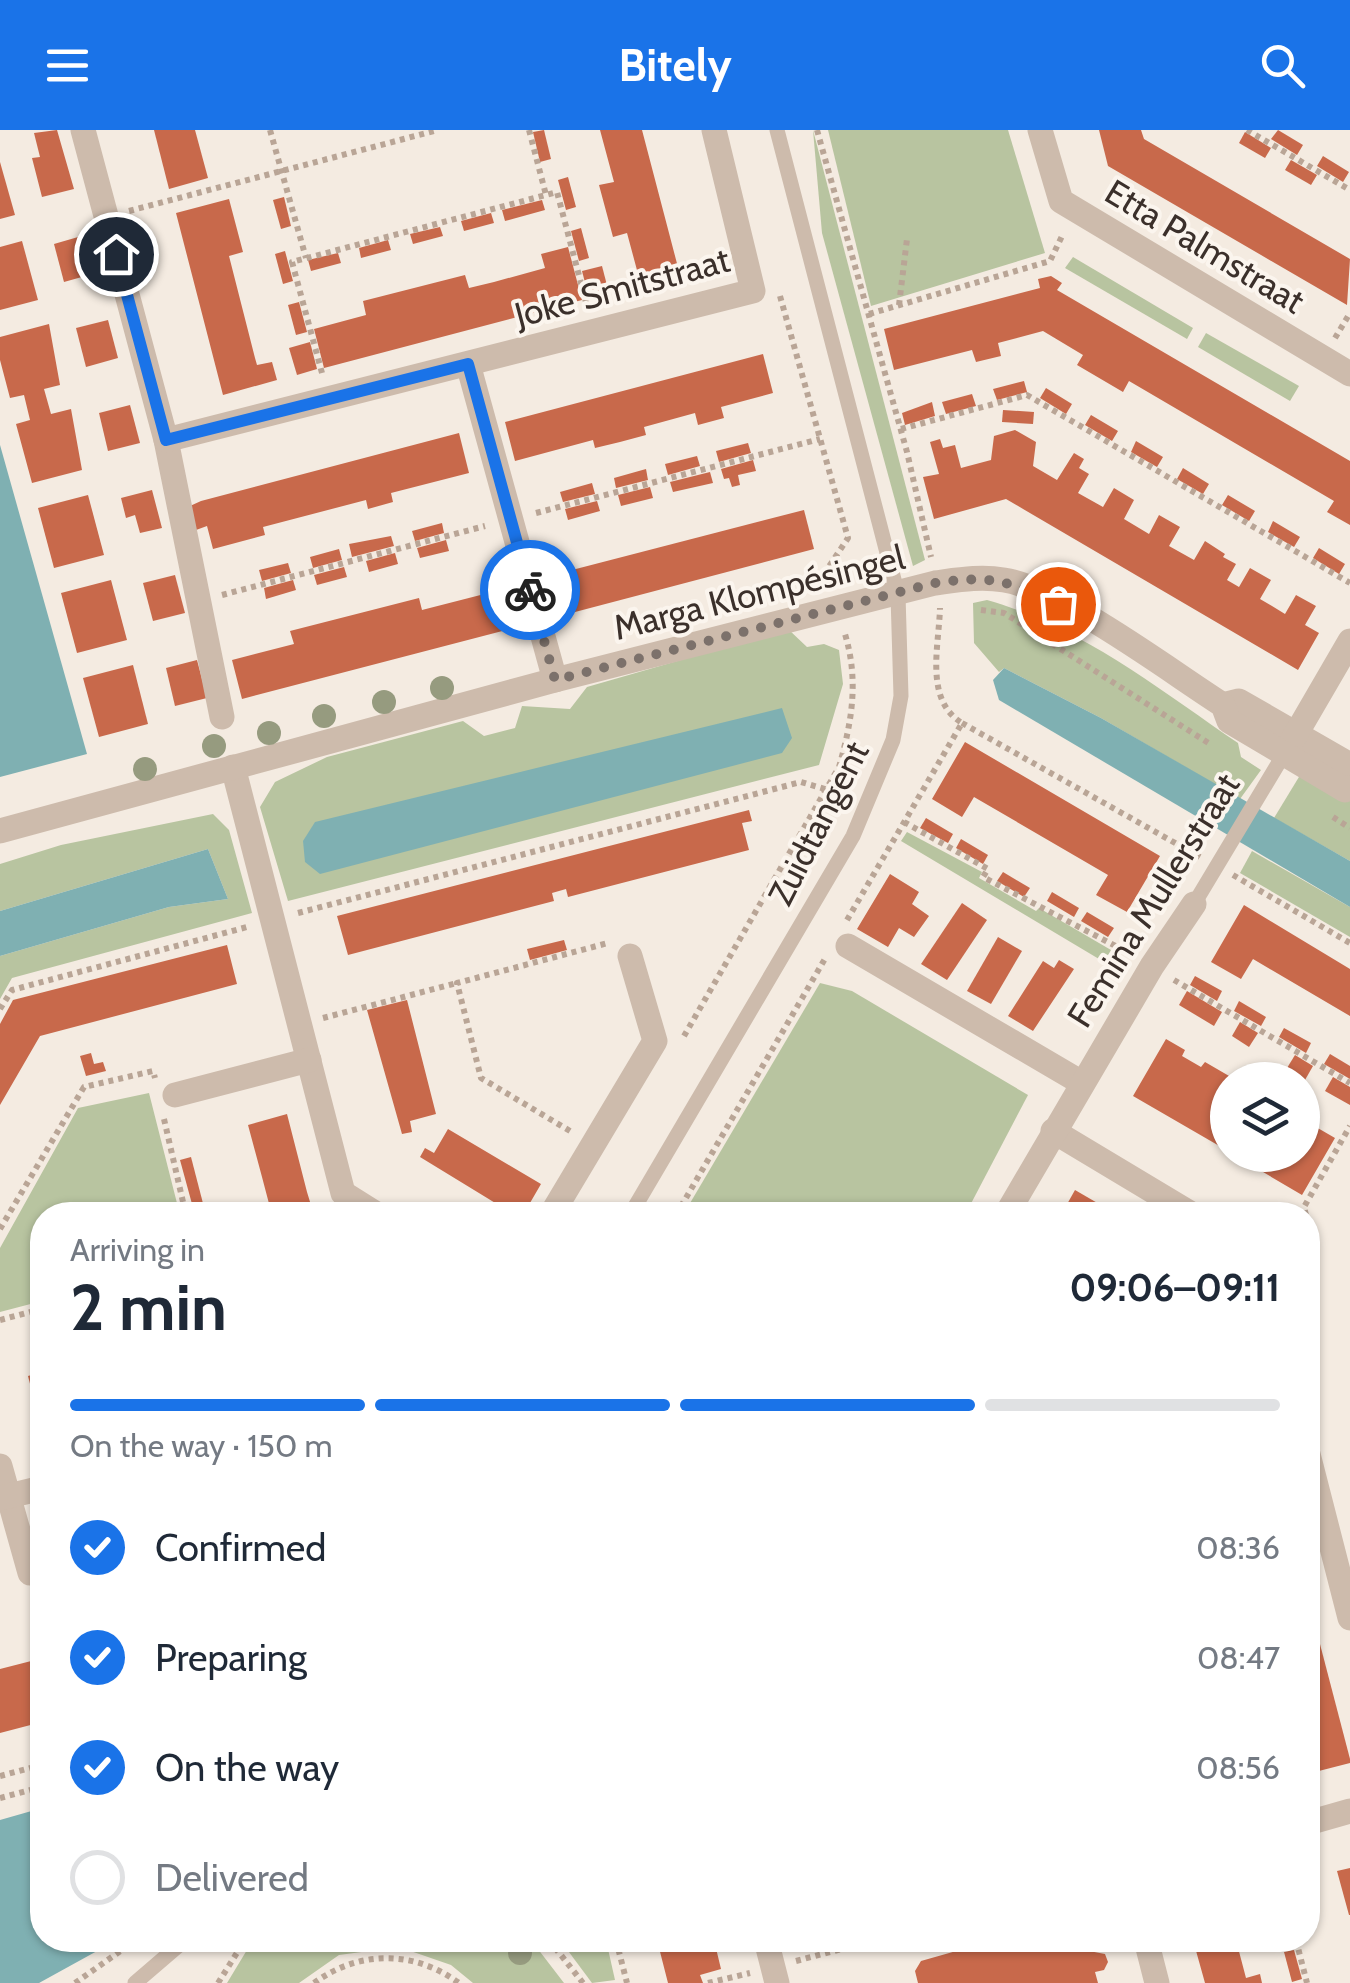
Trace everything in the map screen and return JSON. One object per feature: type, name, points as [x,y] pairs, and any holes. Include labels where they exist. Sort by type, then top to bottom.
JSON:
[{"type":"street","points":[[84,130],[166,440],[222,717]]},
{"type":"street","name":"Joke Smitstraat","points":[[166,440],[753,291],[714,130]]},
{"type":"street","name":"Etta Palmstraat","points":[[1040,130],[1061,201],[1350,374]]},
{"type":"street","points":[[468,364],[555,680]]},
{"type":"street","name":"Marga Klompésingel","points":[[0,831],[555,680],[898,595],[938,593],[974,578],[1008,580],[1083,615],[1224,705],[1228,720],[1350,765]]},
{"type":"street","points":[[1290,744],[1350,641]]},
{"type":"street","name":"Marga Klompésingel","points":[[1290,744],[1350,788]]},
{"type":"street","points":[[233,767],[343,1193],[357,1202]]},
{"type":"street","name":"Femina Mullerstraat","points":[[1013,1202],[1152,966],[1194,904]]},
{"type":"street","name":"Femina Mullerstraat","points":[[843,936],[1082,1083]]},
{"type":"street","points":[[559,1202],[654,1041],[630,956]]},
{"type":"street","points":[[164,1093],[308,1060]]},
{"type":"street","points":[[1052,1131],[1171,1202]]},
{"type":"street","points":[[0,1466],[5,1497],[30,1572]]},
{"type":"street","points":[[5,1497],[30,1491]]},
{"type":"street","points":[[1320,1501],[1350,1618]]},
{"type":"street","points":[[1320,1821],[1350,1812]]},
{"type":"street","points":[[769,1952],[776,1983]]},
{"type":"street","points":[[1149,1952],[1157,1983]]},
{"type":"lane","name":"Zuidtangent","points":[[638,1202],[875,791],[893,740],[900,696],[898,595],[777,130]]},
{"type":"lane","name":"Femina Mullerstraat","points":[[1194,904],[1290,744]]},
{"type":"lane","points":[[135,1983],[170,1952]]},
{"type":"path","points":[[270,130],[306,258]]},
{"type":"path","points":[[106,217],[438,130]]},
{"type":"path","points":[[529,130],[546,195]]},
{"type":"path","points":[[817,130],[901,428],[938,593],[941,704],[962,723],[1220,861],[1350,944]]},
{"type":"path","points":[[1247,130],[1350,190]]},
{"type":"path","points":[[328,399],[292,262],[557,192],[594,332]]},
{"type":"path","name":"Etta Palmstraat","points":[[869,314],[1050,261],[1075,210]]},
{"type":"path","points":[[898,305],[906,239]]},
{"type":"path","points":[[681,1041],[828,790],[852,719],[854,665],[828,568],[848,538],[778,287]]},
{"type":"path","points":[[901,428],[1027,396],[1350,583]]},
{"type":"path","points":[[198,601],[820,439]]},
{"type":"path","points":[[938,593],[956,606]]},
{"type":"path","points":[[972,608],[1004,613],[1224,753]]},
{"type":"path","points":[[684,1202],[843,936],[962,723]]},
{"type":"path","points":[[0,1010],[12,990],[274,920],[801,782],[828,790]]},
{"type":"path","points":[[904,822],[988,869],[984,876],[1034,906],[1036,901],[1350,1082]]},
{"type":"path","points":[[300,1024],[626,938],[630,956]]},
{"type":"path","points":[[457,983],[481,1078],[592,1144]]},
{"type":"path","points":[[0,1229],[84,1087],[153,1070],[164,1093],[184,1202]]},
{"type":"path","points":[[1306,1202],[1350,1126]]},
{"type":"path","points":[[0,1320],[30,1312]]},
{"type":"path","points":[[0,1776],[30,1768]]},
{"type":"path","points":[[0,1798],[30,1790]]},
{"type":"path","points":[[75,1983],[119,1952]]},
{"type":"path","points":[[218,1983],[237,1952]]},
{"type":"path","points":[[559,1952],[583,1983]]},
{"type":"path","points":[[619,1952],[626,1983]]},
{"type":"path","points":[[1299,1952],[1306,1983]]},
{"type":"path","points":[[314,1983],[359,1960],[400,1957],[423,1962],[459,1983]]},
{"type":"green space","points":[[813,130],[925,560],[913,566],[822,233]]},
{"type":"green space","points":[[828,130],[1008,130],[1045,253],[871,306]]},
{"type":"green space","points":[[1073,257],[1193,328],[1187,339],[1065,268]]},
{"type":"green space","points":[[1206,333],[1299,386],[1290,401],[1198,347]]},
{"type":"green space","points":[[987,600],[1054,626],[1118,661],[1238,743],[1241,757],[1261,770],[1240,799],[1101,718],[1004,668],[999,672],[974,643],[973,603]]},
{"type":"green space","points":[[788,629],[807,647],[824,644],[839,650],[843,684],[819,765],[288,901],[260,807],[275,782],[327,757],[463,721],[484,736],[515,728],[522,706],[570,709],[587,687]]},
{"type":"green space","points":[[1302,772],[1350,799],[1350,861],[1274,818]]},
{"type":"green space","points":[[213,814],[229,830],[252,913],[12,978],[0,999],[0,956],[169,907],[228,899],[208,849],[0,911],[0,864],[61,845]]},
{"type":"green space","points":[[907,832],[982,872],[979,878],[1036,911],[1039,908],[1111,950],[1104,962],[901,841]]},
{"type":"green space","points":[[1252,851],[1350,907],[1350,937],[1240,873]]},
{"type":"green space","points":[[820,983],[852,991],[1028,1095],[972,1202],[691,1202]]},
{"type":"green space","points":[[149,1093],[177,1202],[30,1202],[30,1304],[0,1312],[0,1248],[78,1108]]},
{"type":"green space","points":[[246,1952],[362,1952],[339,1955],[299,1983],[227,1983]]},
{"type":"green space","points":[[413,1952],[540,1952],[564,1983],[473,1983],[451,1965]]},
{"type":"green space","points":[[569,1952],[609,1952],[615,1980],[592,1983]]},
{"type":"water","points":[[0,445],[87,754],[0,777]]},
{"type":"water","points":[[1004,668],[1101,718],[1350,861],[1350,907],[999,700],[993,680]]},
{"type":"water","points":[[782,708],[792,738],[782,753],[320,874],[305,862],[303,841],[315,822]]},
{"type":"water","points":[[208,849],[228,899],[169,907],[0,956],[0,911]]},
{"type":"water","points":[[30,1811],[30,1952],[95,1952],[39,1983],[0,1983],[0,1820]]},
{"type":"building","points":[[57,130],[74,189],[42,197],[32,158],[40,157],[34,133]]},
{"type":"building","points":[[154,130],[195,130],[208,178],[169,189]]},
{"type":"building","points":[[544,130],[551,159],[540,162],[533,132]]},
{"type":"building","points":[[600,130],[642,130],[680,275],[641,285],[627,233],[613,237],[599,185],[614,182]]},
{"type":"building","points":[[1099,130],[1141,130],[1144,139],[1350,259],[1347,305],[1108,166]]},
{"type":"building","points":[[1278,130],[1303,145],[1297,155],[1271,139]]},
{"type":"building","points":[[1245,132],[1271,148],[1265,158],[1239,143]]},
{"type":"building","points":[[1323,156],[1349,172],[1343,182],[1317,166]]},
{"type":"building","points":[[1291,160],[1317,175],[1311,185],[1285,170]]},
{"type":"building","points":[[0,162],[15,215],[0,219]]},
{"type":"building","points":[[568,177],[576,207],[566,210],[558,180]]},
{"type":"building","points":[[284,197],[291,226],[281,229],[273,200]]},
{"type":"building","points":[[229,199],[243,252],[229,256],[255,358],[257,365],[272,362],[277,380],[223,395],[176,213]]},
{"type":"building","points":[[542,200],[545,210],[505,221],[502,210]]},
{"type":"building","points":[[491,213],[494,223],[464,231],[461,221]]},
{"type":"building","points":[[440,227],[443,236],[413,244],[410,234]]},
{"type":"building","points":[[581,228],[589,258],[579,261],[571,231]]},
{"type":"building","points":[[85,235],[96,273],[64,282],[54,244]]},
{"type":"building","points":[[388,240],[391,250],[361,258],[359,248]]},
{"type":"building","points":[[22,241],[38,300],[0,310],[0,247]]},
{"type":"building","points":[[568,247],[582,300],[324,368],[314,329],[366,315],[363,301],[465,275],[469,288],[494,282],[545,268],[541,254]]},
{"type":"building","points":[[285,251],[293,281],[283,284],[275,254]]},
{"type":"building","points":[[338,253],[341,263],[311,271],[308,260]]},
{"type":"building","points":[[602,266],[609,293],[589,298],[582,271]]},
{"type":"building","points":[[1051,276],[1062,283],[1057,290],[1350,461],[1350,525],[1327,512],[1334,501],[1129,381],[1123,392],[1077,365],[1083,355],[1043,331],[998,343],[1001,356],[976,362],[972,350],[894,370],[884,329],[1040,288],[1038,279]]},
{"type":"building","points":[[299,302],[307,332],[296,335],[288,305]]},
{"type":"building","points":[[108,320],[118,358],[86,367],[76,328]]},
{"type":"building","points":[[49,324],[60,385],[44,389],[51,414],[71,409],[82,470],[32,483],[16,424],[30,420],[24,395],[10,398],[0,360],[0,337]]},
{"type":"building","points":[[310,342],[317,369],[297,375],[289,348]]},
{"type":"building","points":[[763,354],[773,393],[721,407],[724,418],[698,425],[695,413],[644,427],[646,435],[620,442],[595,448],[593,440],[515,461],[505,422]]},
{"type":"building","points":[[1024,381],[1027,392],[997,400],[993,389]]},
{"type":"building","points":[[1046,388],[1072,404],[1066,414],[1040,398]]},
{"type":"building","points":[[972,394],[976,406],[946,414],[942,402]]},
{"type":"building","points":[[932,402],[935,416],[905,425],[902,413]]},
{"type":"building","points":[[130,405],[140,443],[108,451],[99,413]]},
{"type":"building","points":[[1003,410],[1034,412],[1033,424],[1002,422]]},
{"type":"building","points":[[1091,415],[1118,431],[1112,441],[1085,425]]},
{"type":"building","points":[[1015,430],[1036,442],[1033,466],[1057,480],[1074,453],[1084,459],[1079,468],[1089,474],[1078,493],[1103,507],[1114,488],[1134,500],[1124,519],[1149,534],[1159,515],[1180,527],[1169,546],[1194,560],[1205,541],[1236,564],[1227,580],[1239,587],[1250,568],[1271,580],[1260,599],[1285,614],[1296,595],[1316,606],[1305,625],[1319,633],[1298,670],[1006,499],[934,519],[923,477],[939,474],[930,442],[940,439],[943,448],[955,445],[961,468],[991,460],[994,436]]},
{"type":"building","points":[[459,433],[469,473],[391,493],[393,502],[368,509],[366,500],[263,527],[265,535],[213,549],[207,526],[196,530],[190,506],[201,501]]},
{"type":"building","points":[[1136,441],[1163,457],[1157,467],[1131,452]]},
{"type":"building","points":[[748,443],[751,453],[719,462],[716,451]]},
{"type":"building","points":[[697,456],[700,466],[668,475],[665,464]]},
{"type":"building","points":[[753,460],[756,471],[738,475],[740,485],[732,487],[729,478],[724,479],[721,469]]},
{"type":"building","points":[[1183,468],[1209,484],[1203,494],[1177,479]]},
{"type":"building","points":[[646,469],[648,480],[616,488],[614,478]]},
{"type":"building","points":[[710,472],[713,483],[673,492],[670,482]]},
{"type":"building","points":[[592,483],[595,494],[563,502],[560,492]]},
{"type":"building","points":[[650,487],[653,498],[621,506],[618,495]]},
{"type":"building","points":[[152,490],[162,528],[140,533],[135,515],[126,518],[121,498]]},
{"type":"building","points":[[88,495],[104,555],[54,568],[38,508]]},
{"type":"building","points":[[1228,495],[1255,511],[1249,521],[1222,505]]},
{"type":"building","points":[[597,501],[600,511],[568,520],[565,509]]},
{"type":"building","points":[[804,510],[814,549],[556,617],[545,577]]},
{"type":"building","points":[[1273,521],[1300,537],[1294,547],[1268,532]]},
{"type":"building","points":[[442,523],[444,533],[415,541],[412,531]]},
{"type":"building","points":[[391,536],[394,546],[352,557],[349,544]]},
{"type":"building","points":[[446,540],[449,551],[420,558],[417,548]]},
{"type":"building","points":[[1319,548],[1345,564],[1339,574],[1313,558]]},
{"type":"building","points":[[339,549],[342,560],[313,568],[310,557]]},
{"type":"building","points":[[395,553],[398,564],[369,572],[366,561]]},
{"type":"building","points":[[288,563],[291,573],[262,581],[259,570]]},
{"type":"building","points":[[344,567],[347,577],[317,585],[314,575]]},
{"type":"building","points":[[175,575],[185,613],[153,621],[143,583]]},
{"type":"building","points":[[111,580],[127,640],[77,653],[61,593]]},
{"type":"building","points":[[293,580],[296,590],[266,599],[264,588]]},
{"type":"building","points":[[500,590],[510,629],[242,699],[232,660],[294,644],[290,631],[419,598],[422,610]]},
{"type":"building","points":[[197,660],[207,698],[175,706],[166,668]]},
{"type":"building","points":[[133,665],[148,724],[99,737],[83,678]]},
{"type":"building","points":[[965,742],[1160,856],[1127,912],[1096,895],[1108,875],[974,797],[962,817],[932,799]]},
{"type":"building","points":[[749,810],[752,821],[742,823],[749,850],[568,897],[566,889],[552,893],[554,901],[348,955],[337,916]]},
{"type":"building","points":[[926,818],[953,834],[948,843],[920,828]]},
{"type":"building","points":[[961,839],[988,855],[983,864],[956,848]]},
{"type":"building","points":[[1003,872],[1030,888],[1024,897],[997,881]]},
{"type":"building","points":[[890,874],[919,892],[912,904],[929,916],[914,937],[899,928],[888,947],[857,929]]},
{"type":"building","points":[[1052,892],[1079,908],[1074,917],[1047,901]]},
{"type":"building","points":[[962,903],[987,920],[947,980],[921,964]]},
{"type":"building","points":[[1244,905],[1350,969],[1350,1016],[1253,959],[1241,979],[1211,962]]},
{"type":"building","points":[[1087,912],[1114,928],[1108,937],[1081,921]]},
{"type":"building","points":[[998,937],[1022,951],[991,1004],[967,991]]},
{"type":"building","points":[[564,940],[567,950],[530,960],[527,949]]},
{"type":"building","points":[[227,945],[237,984],[40,1036],[0,1105],[0,1024],[13,1000]]},
{"type":"building","points":[[1059,960],[1074,969],[1033,1031],[1008,1016],[1043,961],[1054,968]]},
{"type":"building","points":[[1195,976],[1222,991],[1217,1001],[1190,985]]},
{"type":"building","points":[[1187,991],[1222,1012],[1214,1026],[1179,1005]]},
{"type":"building","points":[[407,1000],[436,1114],[410,1121],[412,1132],[402,1134],[367,1010]]},
{"type":"building","points":[[1239,1001],[1266,1017],[1261,1026],[1234,1011]]},
{"type":"building","points":[[1240,1022],[1258,1033],[1249,1047],[1232,1036]]},
{"type":"building","points":[[1284,1028],[1311,1043],[1306,1053],[1279,1037]]},
{"type":"building","points":[[1166,1039],[1185,1050],[1182,1056],[1201,1067],[1205,1062],[1210,1065],[1210,1141],[1133,1096]]},
{"type":"building","points":[[91,1053],[94,1064],[103,1062],[106,1071],[86,1076],[80,1056]]},
{"type":"building","points":[[1330,1054],[1350,1066],[1350,1079],[1324,1064]]},
{"type":"building","points":[[1333,1077],[1350,1087],[1350,1105],[1325,1091]]},
{"type":"building","points":[[287,1114],[310,1202],[269,1202],[248,1125]]},
{"type":"building","points":[[448,1129],[541,1184],[531,1202],[494,1202],[420,1157],[425,1148],[434,1153]]},
{"type":"building","points":[[1320,1129],[1335,1138],[1320,1164]]},
{"type":"building","points":[[191,1157],[203,1202],[191,1202],[180,1160]]},
{"type":"building","points":[[1263,1172],[1315,1172],[1302,1195]]},
{"type":"building","points":[[1075,1190],[1096,1202],[1068,1202]]},
{"type":"building","points":[[1320,1644],[1350,1759],[1350,1763],[1320,1771]]},
{"type":"building","points":[[30,1661],[30,1725],[0,1733],[0,1669]]},
{"type":"building","points":[[1350,1868],[1350,1915],[1349,1915],[1337,1871]]},
{"type":"building","points":[[660,1952],[717,1952],[721,1969],[700,1975],[703,1983],[668,1983]]},
{"type":"building","points":[[953,1952],[1094,1952],[1105,1954],[1108,1962],[1104,1970],[1095,1972],[1098,1983],[918,1983],[915,1971],[921,1961]]},
{"type":"building","points":[[1196,1952],[1239,1952],[1246,1978],[1260,1974],[1262,1983],[1205,1983]]},
{"type":"building","points":[[1284,1952],[1295,1952],[1302,1979],[1292,1982]]},
{"type":"way so far","points":[[530,590],[555,680],[935,583],[974,578],[1008,580],[1058,604]]},
{"type":"route","points":[[116,254],[166,440],[468,364],[530,590]]}]
